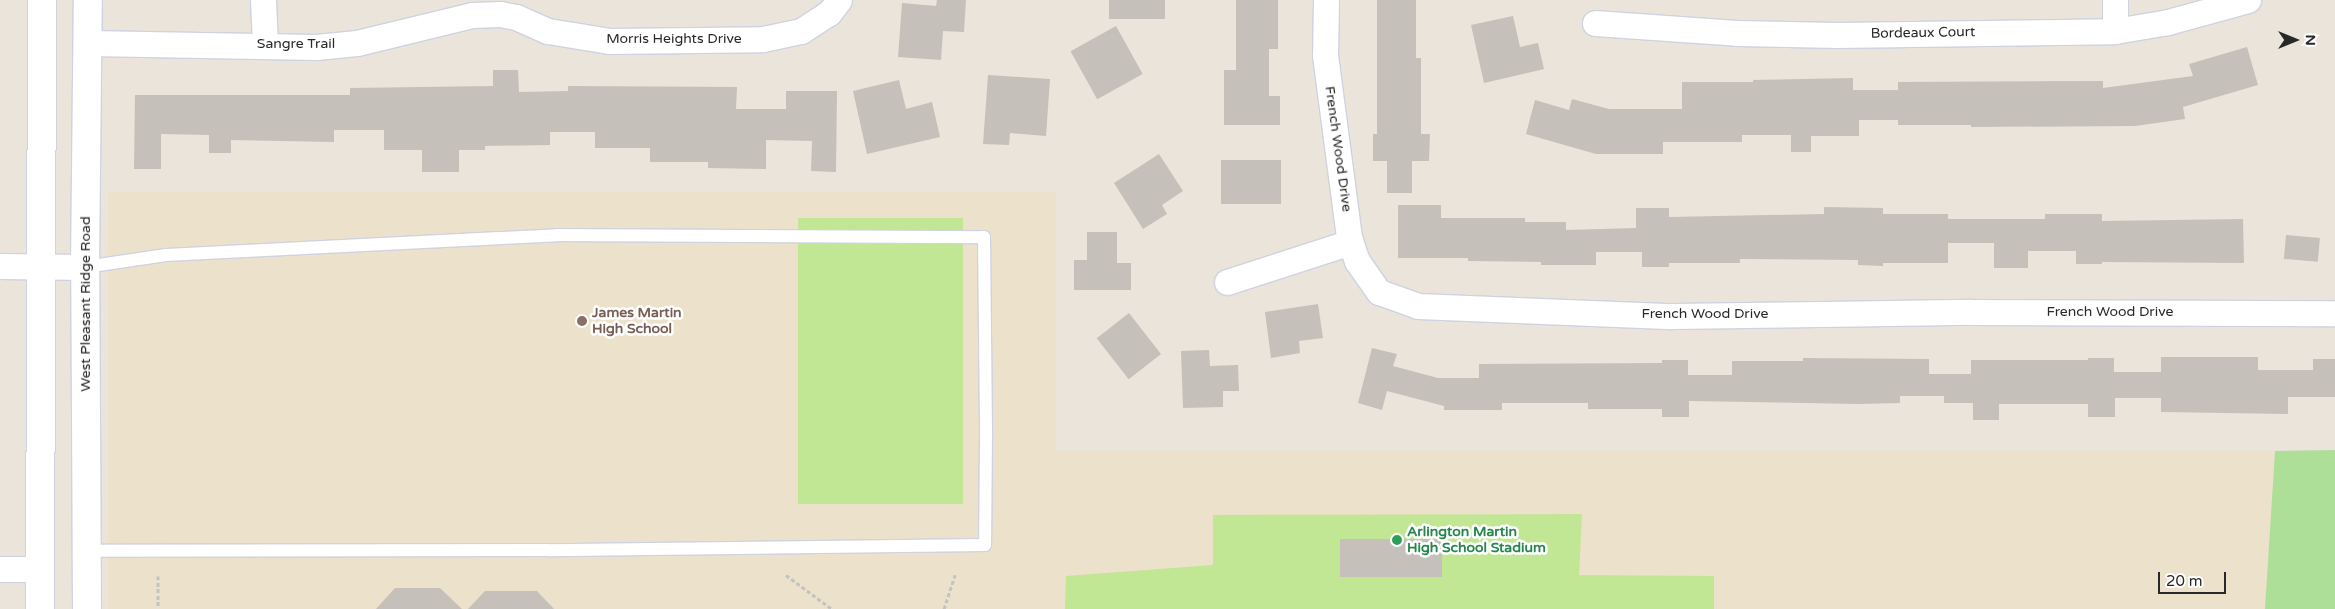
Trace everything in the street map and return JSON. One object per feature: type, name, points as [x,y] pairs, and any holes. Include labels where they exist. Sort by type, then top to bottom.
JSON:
[{"type":"main road","points":[[40,609],[42,0]]},
{"type":"main road","name":"West Pleasant Ridge Road","points":[[87,609],[85,266],[88,0]]},
{"type":"street","points":[[263,0],[265,44]]},
{"type":"street","name":"Morris Heights Drive","points":[[500,7],[516,18],[548,31],[610,41],[763,39],[801,31],[829,13],[839,0]]},
{"type":"street","name":"French Wood Drive","points":[[1326,0],[1325,55],[1351,242],[1357,261],[1379,292],[1418,306],[1672,316],[1971,312],[2335,313]]},
{"type":"street","points":[[2115,0],[2115,31]]},
{"type":"street","name":"Bordeaux Court","points":[[1595,22],[1737,33],[2115,31],[2168,22],[2248,0]]},
{"type":"street","name":"Sangre Trail","points":[[88,43],[316,46],[357,43],[500,7]]},
{"type":"street","points":[[1227,282],[1351,242]]},
{"type":"street","points":[[0,266],[85,266]]},
{"type":"street","points":[[0,569],[39,568]]},
{"type":"lane","points":[[85,266],[166,255],[557,235],[984,237],[986,426],[985,545],[568,550],[86,551]]},
{"type":"path","points":[[786,575],[832,609]]},
{"type":"path","points":[[944,609],[955,575]]},
{"type":"path","points":[[158,576],[158,609]]},
{"type":"shaded area","name":"James Martin High School","points":[[108,192],[1056,192],[1056,451],[2335,451],[2335,609],[108,609]]},
{"type":"green space","points":[[798,218],[963,218],[963,504],[798,504]]},
{"type":"green space","points":[[2335,450],[2335,609],[2265,609],[2275,451]]},
{"type":"green space","name":"Arlington Martin High School Stadium","points":[[1582,514],[1579,575],[1714,576],[1714,609],[1065,609],[1066,576],[1213,565],[1213,515]]},
{"type":"building","points":[[937,0],[966,0],[964,32],[943,31],[941,60],[898,57],[902,3],[936,6]]},
{"type":"building","points":[[1109,0],[1165,0],[1165,19],[1109,19]]},
{"type":"building","points":[[1236,0],[1278,0],[1278,49],[1269,49],[1269,96],[1280,96],[1280,125],[1224,125],[1224,70],[1236,70]]},
{"type":"building","points":[[1377,0],[1416,0],[1416,58],[1421,58],[1421,134],[1430,134],[1429,161],[1412,161],[1412,193],[1387,193],[1387,161],[1373,161],[1373,134],[1377,134]]},
{"type":"building","points":[[1513,16],[1520,47],[1538,43],[1544,69],[1484,83],[1471,25]]},
{"type":"building","points":[[1116,26],[1143,74],[1097,99],[1071,51]]},
{"type":"building","points":[[2247,47],[2258,85],[2183,107],[2185,119],[2135,126],[1971,127],[1971,125],[1898,125],[1898,120],[1859,120],[1859,136],[1811,136],[1811,152],[1791,152],[1791,135],[1742,135],[1742,142],[1663,142],[1663,154],[1596,154],[1526,134],[1535,100],[1569,110],[1572,99],[1609,109],[1682,109],[1682,82],[1753,82],[1753,80],[1853,78],[1853,90],[1898,90],[1898,82],[2103,81],[2103,88],[2193,76],[2189,64]]},
{"type":"building","points":[[493,70],[518,70],[519,92],[568,91],[568,86],[737,87],[736,109],[786,109],[786,91],[837,91],[836,172],[811,171],[812,141],[766,140],[766,169],[708,168],[708,162],[650,162],[650,148],[595,148],[595,132],[550,132],[550,145],[485,146],[485,150],[459,150],[459,172],[422,172],[422,150],[384,150],[384,130],[334,130],[334,142],[231,140],[231,153],[209,153],[209,135],[161,134],[161,169],[134,169],[135,95],[350,95],[350,88],[493,86]]},
{"type":"building","points":[[988,75],[1050,79],[1046,136],[1010,133],[1009,145],[983,144]]},
{"type":"building","points":[[899,80],[906,109],[932,102],[940,137],[867,154],[853,91]]},
{"type":"building","points":[[1159,154],[1183,191],[1162,205],[1167,214],[1143,229],[1114,183]]},
{"type":"building","points":[[1221,160],[1281,160],[1281,204],[1221,204]]},
{"type":"building","points":[[1398,205],[1441,205],[1441,218],[1525,218],[1525,222],[1566,222],[1566,230],[1636,228],[1636,208],[1669,208],[1669,217],[1824,214],[1824,207],[1883,208],[1883,214],[1948,214],[1948,219],[2045,219],[2045,214],[2102,214],[2102,221],[2243,219],[2244,263],[2102,262],[2102,264],[2076,264],[2076,251],[2028,251],[2028,268],[1994,268],[1994,243],[1948,243],[1948,263],[1883,263],[1883,266],[1858,265],[1858,260],[1740,259],[1740,263],[1669,263],[1669,267],[1642,267],[1642,252],[1596,252],[1596,265],[1541,265],[1541,262],[1468,261],[1468,258],[1398,258]]},
{"type":"building","points":[[1087,232],[1117,232],[1117,263],[1131,263],[1131,290],[1074,290],[1074,260],[1087,260]]},
{"type":"building","points":[[2286,235],[2320,238],[2318,262],[2284,259]]},
{"type":"building","points":[[1318,304],[1323,338],[1299,341],[1300,353],[1271,358],[1265,312]]},
{"type":"building","points":[[1129,313],[1161,354],[1129,379],[1097,338]]},
{"type":"building","points":[[1372,348],[1397,354],[1393,366],[1438,378],[1479,378],[1479,364],[1662,363],[1662,360],[1688,360],[1688,375],[1732,375],[1732,361],[1803,361],[1803,358],[1929,359],[1929,374],[1971,374],[1971,360],[2088,360],[2088,358],[2114,358],[2114,372],[2161,372],[2161,357],[2258,357],[2258,370],[2313,370],[2313,359],[2335,359],[2335,397],[2288,397],[2288,414],[2161,412],[2161,398],[2115,398],[2115,417],[2088,417],[2088,404],[1999,404],[1999,420],[1973,420],[1973,403],[1944,403],[1944,396],[1900,396],[1900,403],[1858,404],[1689,401],[1689,417],[1662,417],[1662,409],[1588,409],[1588,403],[1502,403],[1502,410],[1444,410],[1444,406],[1387,391],[1382,410],[1358,403]]},
{"type":"building","points":[[1209,350],[1210,366],[1238,365],[1239,391],[1223,391],[1223,407],[1183,408],[1181,351]]},
{"type":"building","points":[[1340,539],[1442,539],[1442,577],[1340,577]]},
{"type":"building","points":[[395,588],[440,588],[462,609],[376,609]]},
{"type":"building","points":[[485,591],[537,591],[554,609],[468,609]]},
{"type":"place","name":"James Martin High School","points":[[582,321]]},
{"type":"place","name":"Arlington Martin High School Stadium","points":[[1397,540]]}]
